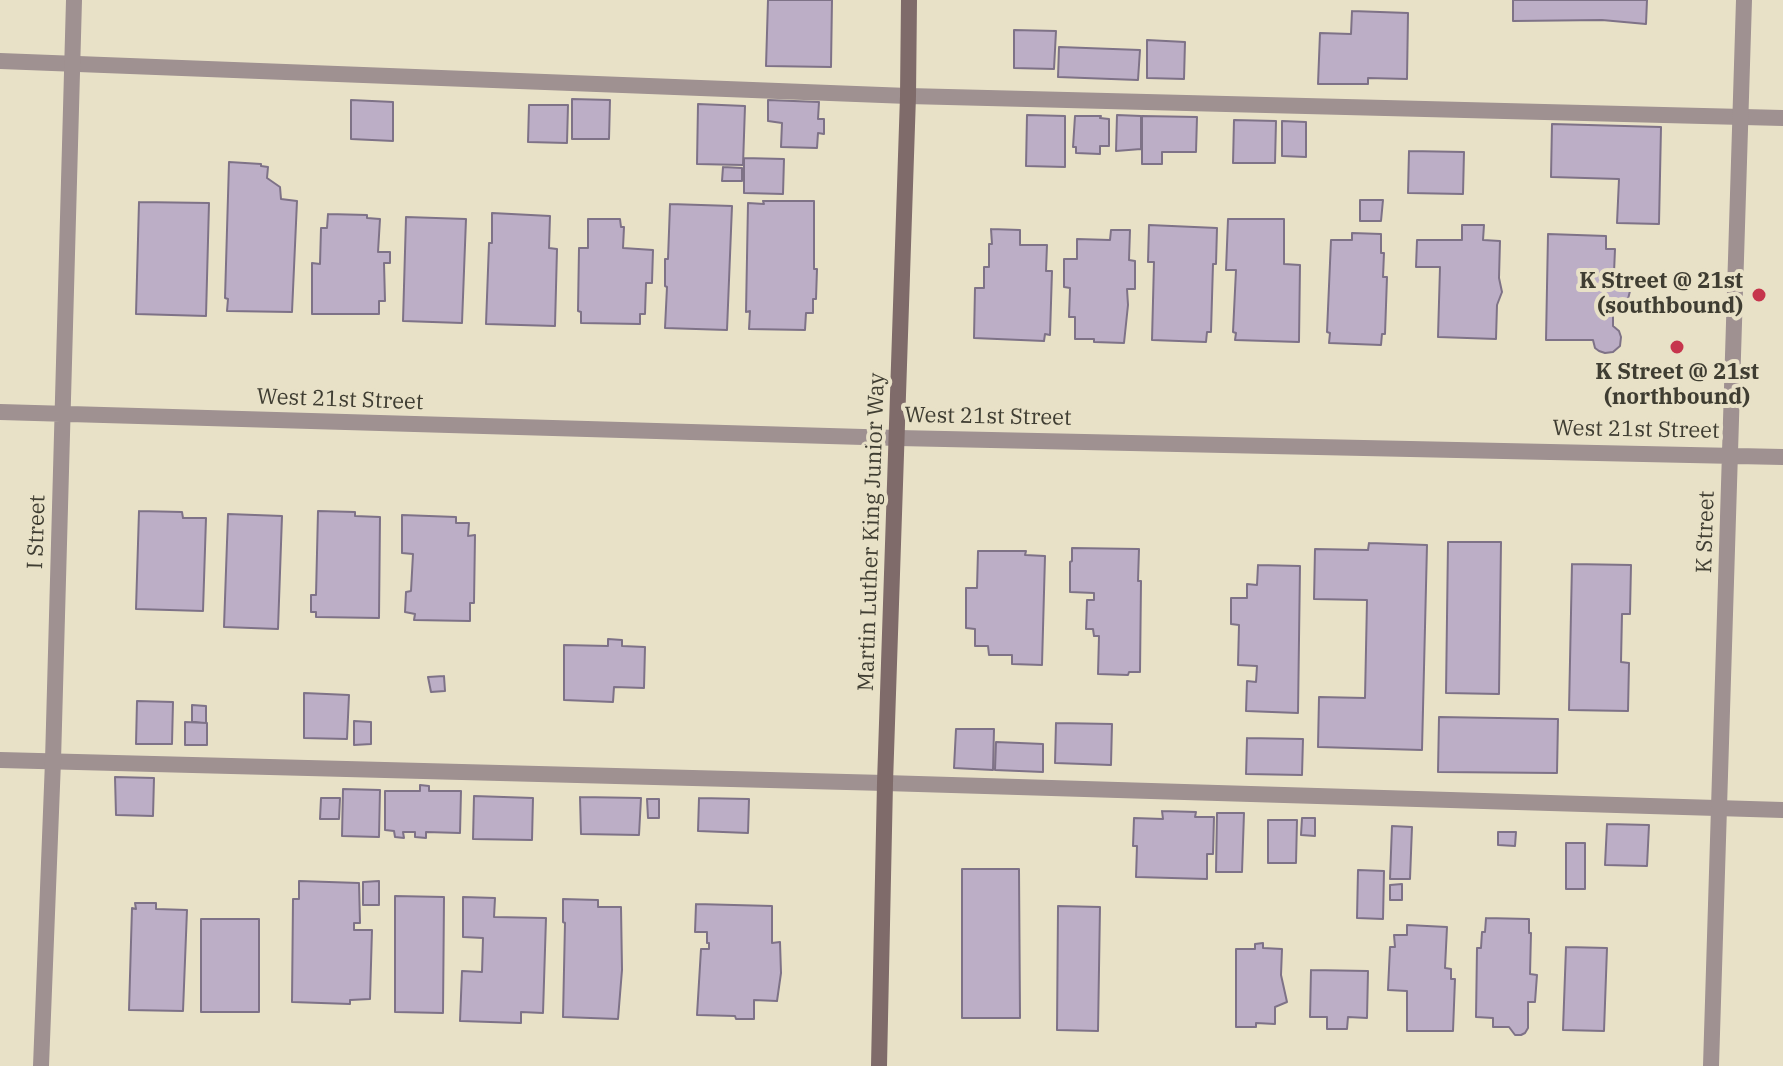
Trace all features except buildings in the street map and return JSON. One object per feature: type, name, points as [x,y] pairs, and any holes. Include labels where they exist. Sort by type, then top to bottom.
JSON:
[{"type":"main road","name":"Martin Luther King Junior Way","points":[[879,1066],[909,0]]},
{"type":"street","name":"I Street","points":[[41,1066],[53,761],[74,0]]},
{"type":"street","name":"K Street","points":[[1711,1066],[1744,0]]},
{"type":"street","points":[[0,61],[908,96],[1783,118]]},
{"type":"street","name":"West 21st Street","points":[[0,412],[898,438],[1783,457]]},
{"type":"street","points":[[0,760],[1783,810]]},
{"type":"place","name":"K Street @ 21st (southbound)","points":[[1759,295]]},
{"type":"place","name":"K Street @ 21st (northbound)","points":[[1677,347]]}]
